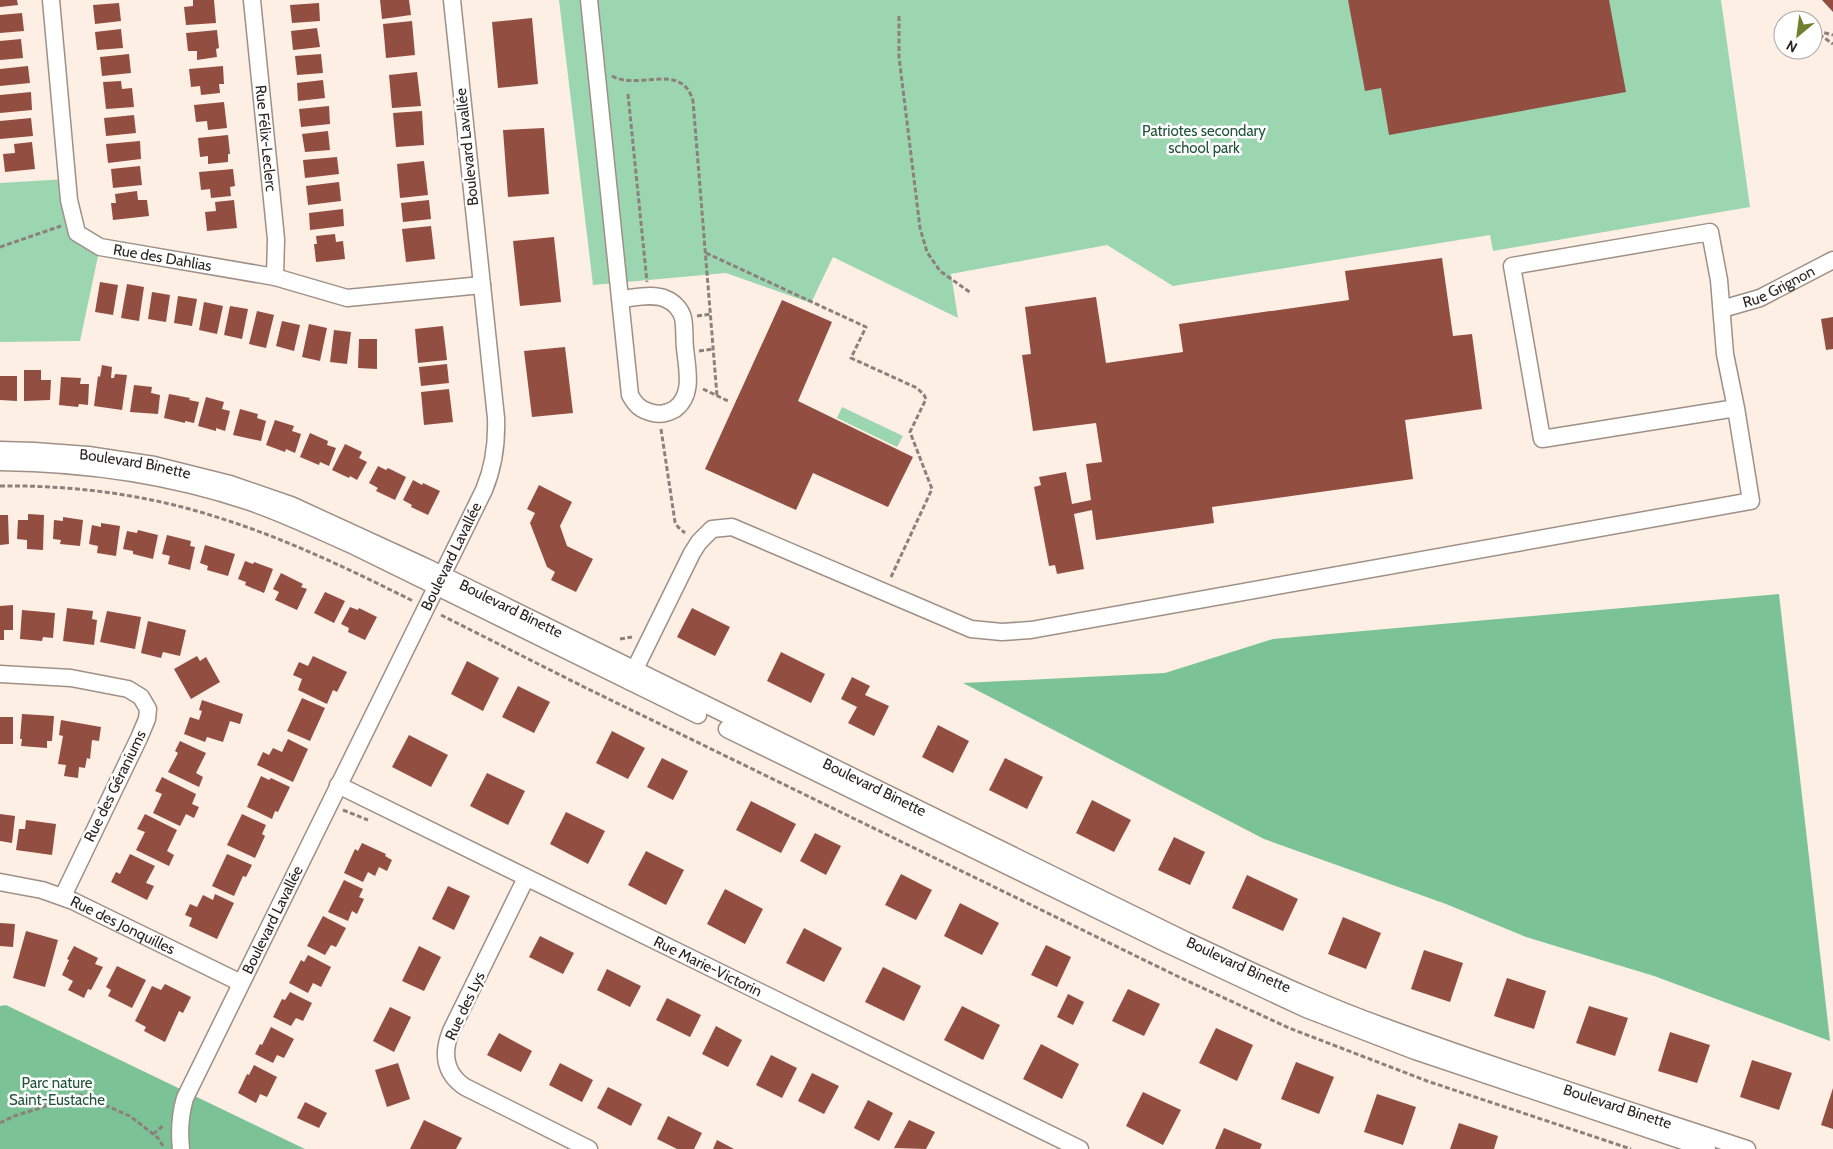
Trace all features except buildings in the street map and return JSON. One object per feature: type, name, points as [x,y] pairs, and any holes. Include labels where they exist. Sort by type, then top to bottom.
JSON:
[{"type":"street","name":"Rue des Dahlias","points":[[51,0],[69,200],[77,233],[100,246],[274,277],[347,298],[482,285]]},
{"type":"street","name":"Rue Félix-Leclerc","points":[[252,0],[276,239],[274,277]]},
{"type":"street","name":"Boulevard Lavallée","points":[[182,1149],[180,1115],[185,1098],[438,580],[484,490],[494,461],[496,418],[452,0]]},
{"type":"street","points":[[589,0],[620,299],[630,395],[636,406],[646,411],[659,414],[670,412],[680,405],[686,396],[688,383],[682,317],[676,306],[667,299],[658,296],[620,299]]},
{"type":"street","points":[[632,675],[699,542],[712,529],[732,527],[971,629],[1002,632],[1031,630],[1751,500],[1736,408],[1725,354],[1719,280],[1710,232],[1512,266],[1542,439],[1736,408]]},
{"type":"street","name":"Rue Grignon","points":[[1722,309],[1760,298],[1833,260]]},
{"type":"street","name":"Boulevard Binette","points":[[0,450],[43,451],[103,456],[201,475],[246,488],[291,505],[361,536],[438,580]]},
{"type":"street","name":"Boulevard Binette","points":[[0,462],[89,467],[154,477],[204,488],[250,502],[296,520],[438,580],[1172,934],[1314,999],[1444,1049],[1747,1149]]},
{"type":"street","name":"Rue des Géraniums","points":[[0,674],[71,678],[116,685],[137,694],[144,701],[148,709],[147,719],[142,731],[63,896]]},
{"type":"street","name":"Boulevard Binette","points":[[632,675],[1134,928],[1280,998],[1415,1051],[1707,1149]]},
{"type":"street","name":"Rue Marie-Victorin","points":[[338,785],[1080,1149]]},
{"type":"street","name":"Rue des Lys","points":[[526,878],[451,1031],[446,1043],[446,1061],[452,1076],[465,1087],[589,1149]]},
{"type":"street","name":"Rue des Jonquilles","points":[[0,882],[30,887],[63,896],[241,983]]},
{"type":"path","points":[[899,16],[899,57],[920,228],[926,252],[940,271],[971,293]]},
{"type":"path","points":[[1833,35],[1813,30],[1833,44]]},
{"type":"path","points":[[609,69],[612,76],[620,81],[674,79],[691,92],[717,396]]},
{"type":"path","points":[[628,94],[647,286]]},
{"type":"path","points":[[0,247],[74,221]]},
{"type":"path","points":[[706,253],[866,327],[852,358],[917,388],[924,395],[926,399],[910,432],[932,489],[884,592]]},
{"type":"path","points":[[693,316],[711,314]]},
{"type":"path","points":[[699,387],[730,402]]},
{"type":"path","points":[[659,414],[675,522],[678,528],[699,542]]},
{"type":"path","points":[[0,486],[51,487],[95,491],[150,500],[197,511],[291,544],[403,597]]},
{"type":"path","points":[[439,622],[445,618],[1178,977],[1289,1028],[1427,1081],[1631,1149]]},
{"type":"path","points":[[620,639],[636,637]]},
{"type":"path","points":[[0,1123],[67,1096],[82,1095],[130,1116],[158,1138],[164,1149]]},
{"type":"green space","name":"Patriotes secondary school park","points":[[559,0],[1721,0],[1750,207],[1493,251],[1490,235],[1173,286],[1107,245],[951,274],[958,318],[833,257],[811,303],[726,273],[593,285]]},
{"type":"green space","points":[[67,179],[77,233],[100,247],[80,341],[0,342],[0,183]]},
{"type":"green space","points":[[842,407],[903,436],[897,447],[837,418]]},
{"type":"green space","points":[[1779,594],[1830,1041],[1654,976],[1526,937],[1446,904],[1264,839],[963,683],[1165,673],[1273,639]]},
{"type":"green space","name":"Parc nature Saint-Eustache","points":[[6,1005],[305,1149],[0,1149],[0,1006]]}]
